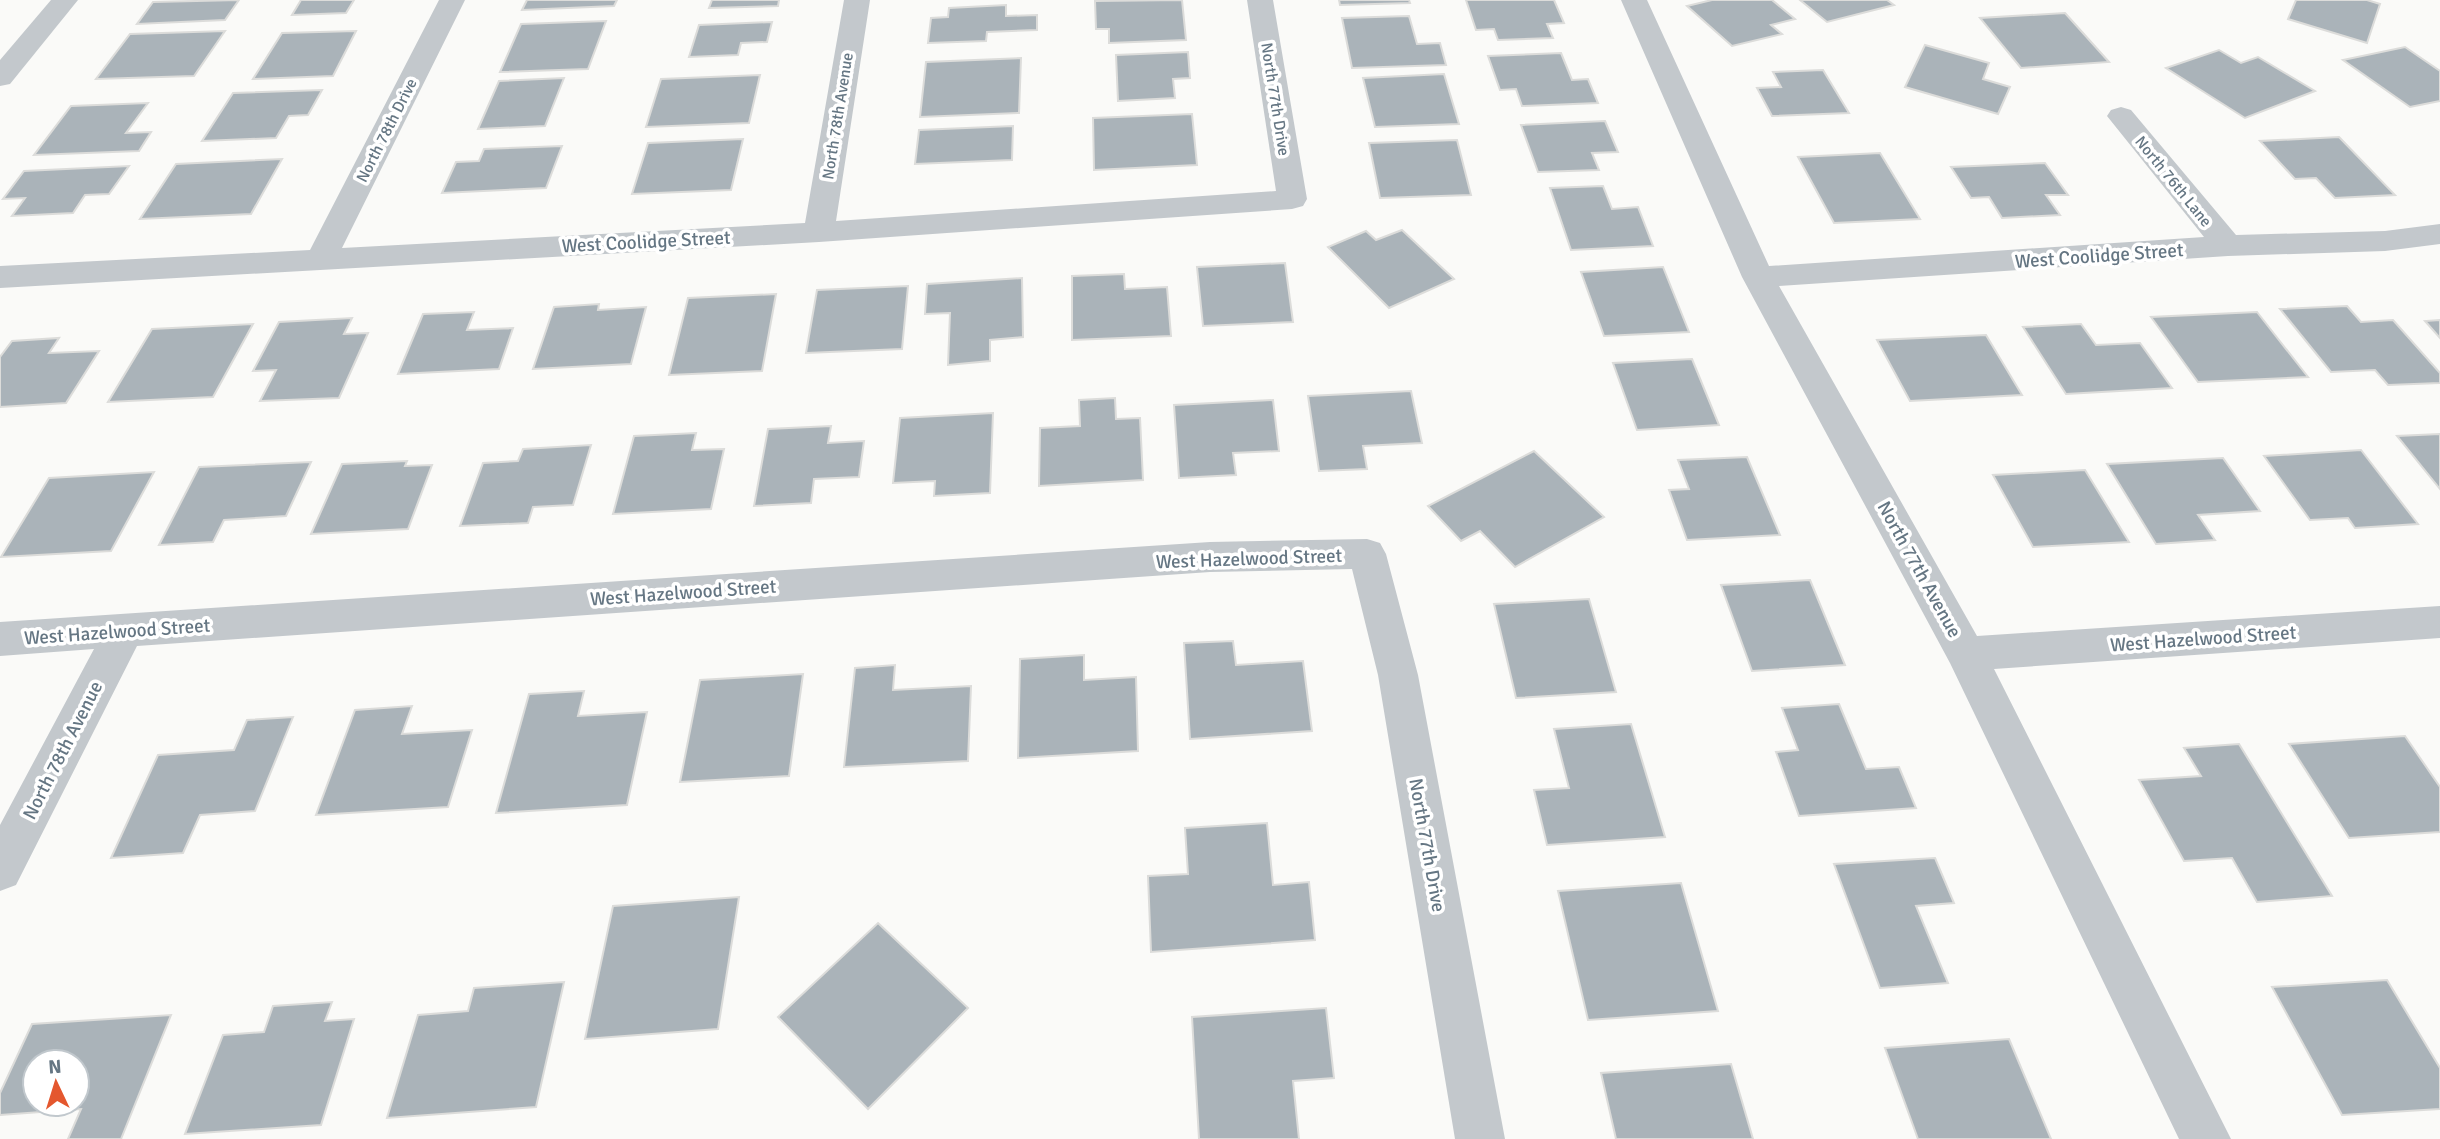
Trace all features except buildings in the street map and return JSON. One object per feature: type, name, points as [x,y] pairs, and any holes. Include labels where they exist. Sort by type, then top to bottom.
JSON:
[{"type":"street","points":[[0,78],[65,0]]},
{"type":"street","name":"North 78th Drive","points":[[320,260],[452,0]]},
{"type":"street","name":"North 78th Avenue","points":[[819,232],[843,71],[857,0]]},
{"type":"street","name":"North 77th Drive","points":[[1260,0],[1292,199]]},
{"type":"street","name":"North 77th Avenue","points":[[1634,0],[1758,277],[1966,654],[2206,1139]]},
{"type":"street","name":"North 76th Lane","points":[[2121,116],[2228,246]]},
{"type":"street","name":"West Coolidge Street","points":[[0,277],[819,232],[1292,199]]},
{"type":"street","name":"West Coolidge Street","points":[[1758,277],[2228,246],[2385,241],[2440,234]]},
{"type":"street","name":"North 77th Drive","points":[[1367,554],[1398,675],[1480,1139]]},
{"type":"street","name":"West Hazelwood Street","points":[[0,639],[1210,557],[1367,554]]},
{"type":"street","name":"West Hazelwood Street","points":[[1966,654],[2440,622]]},
{"type":"street","name":"North 78th Avenue","points":[[0,870],[125,630]]}]
